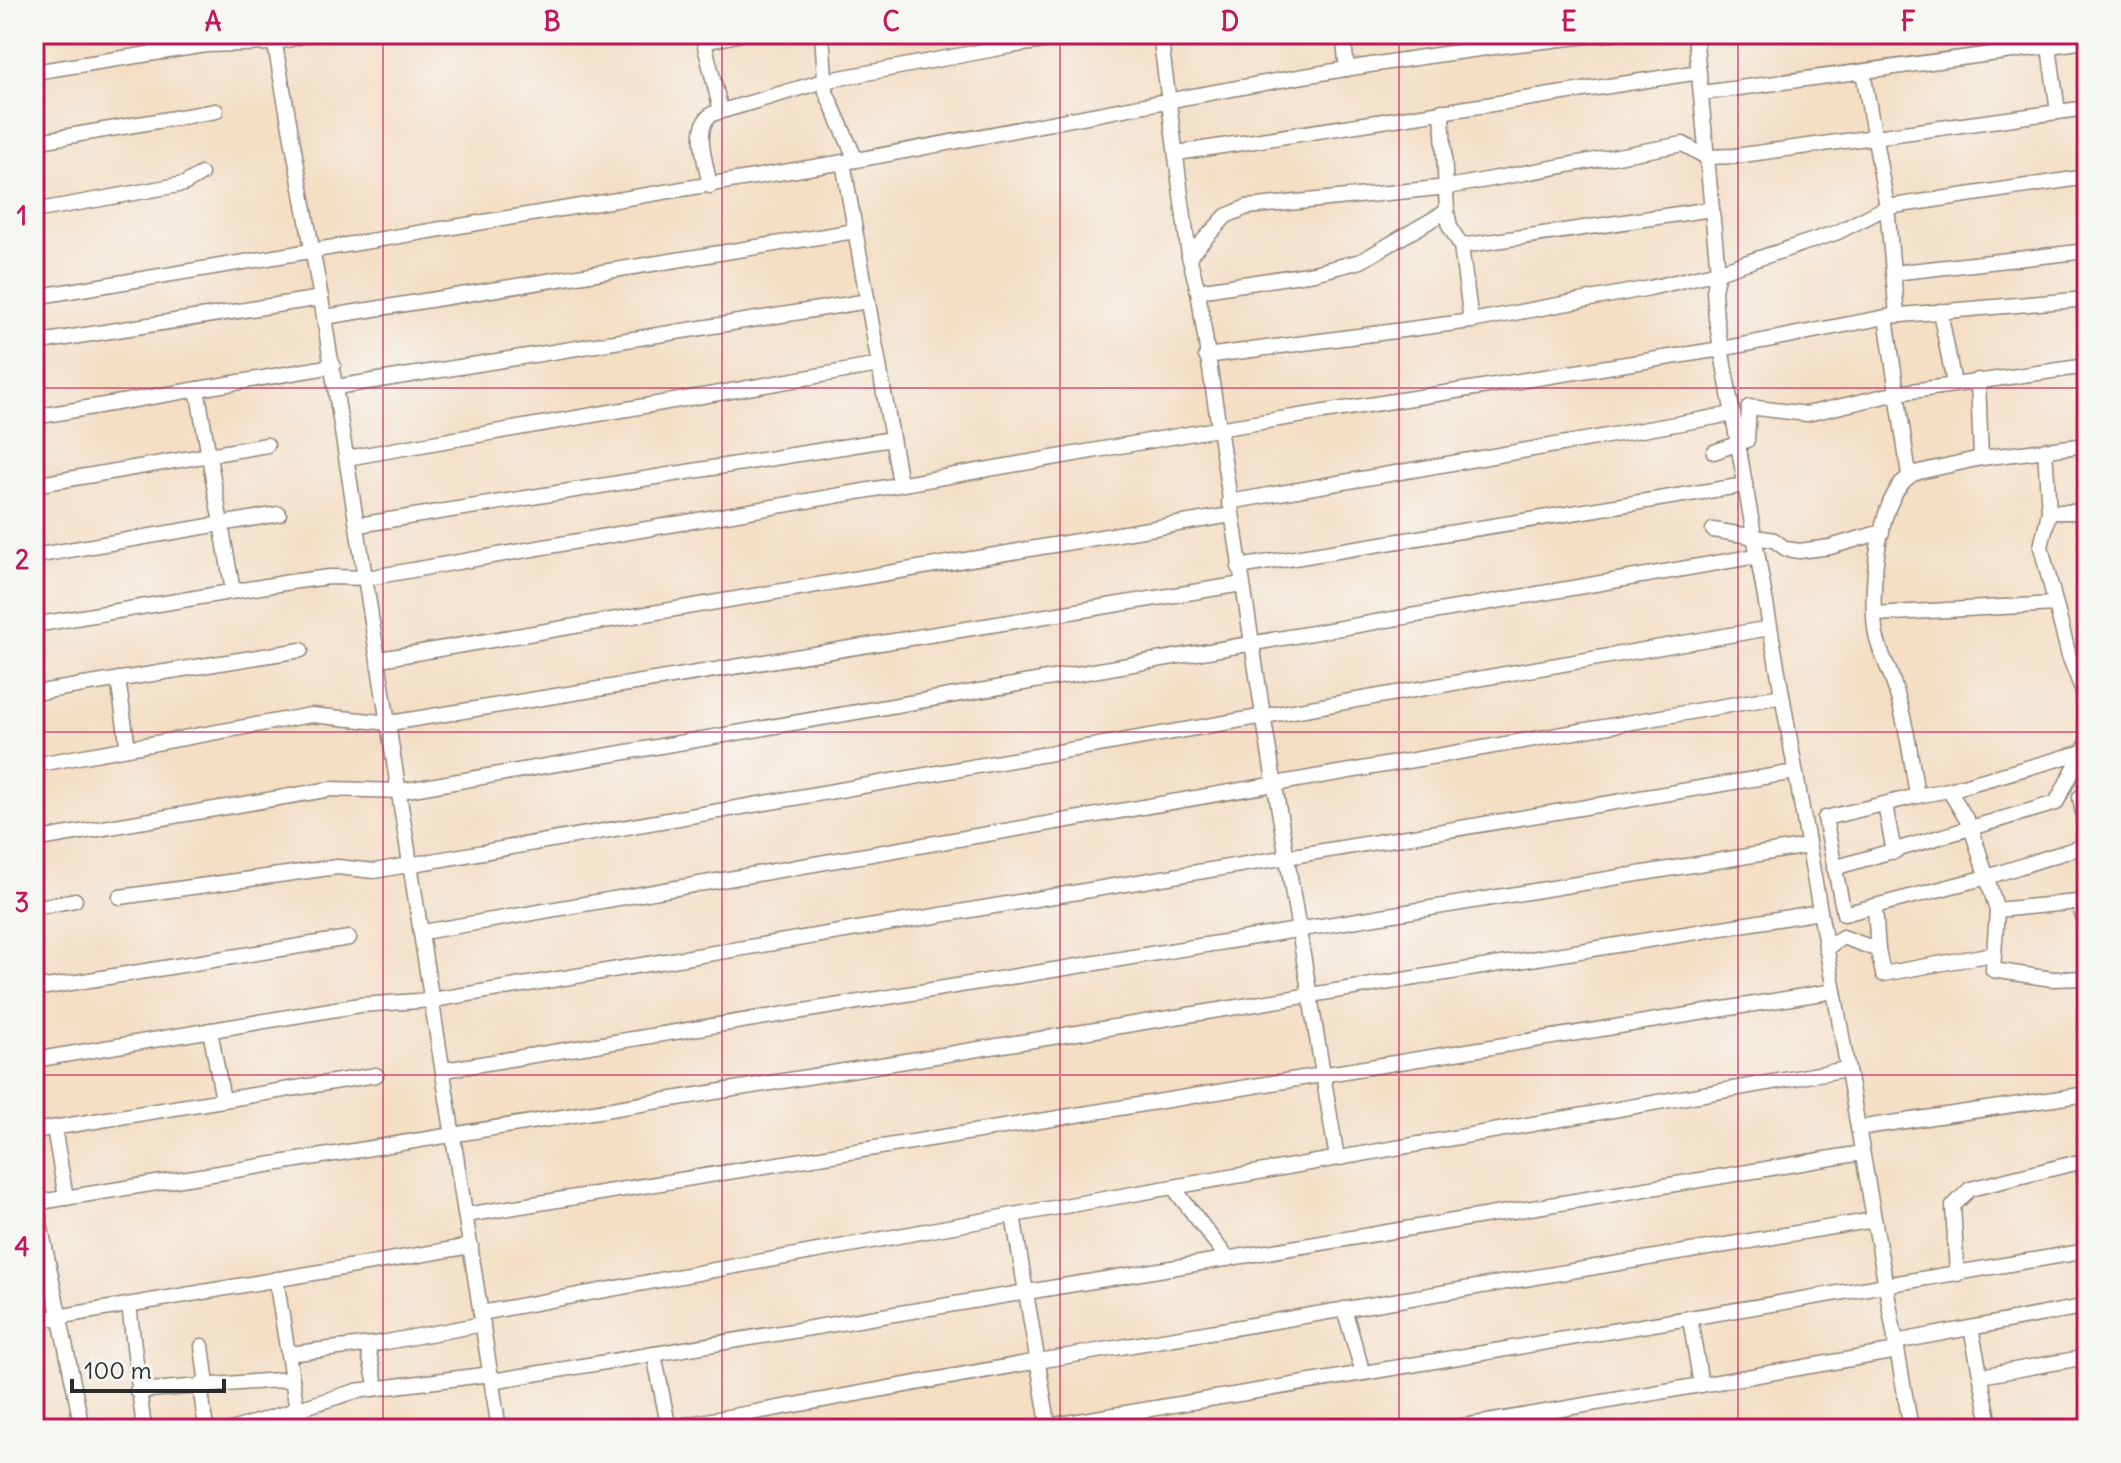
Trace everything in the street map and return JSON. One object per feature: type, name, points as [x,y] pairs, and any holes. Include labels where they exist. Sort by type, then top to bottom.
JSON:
[{"type":"street","points":[[34,72],[206,45],[311,34]]},
{"type":"street","points":[[721,111],[703,38],[742,34]]},
{"type":"street","points":[[822,34],[824,81],[849,161],[855,231],[900,483]]},
{"type":"street","points":[[710,186],[703,123],[706,118],[721,111],[824,81],[1017,39],[1091,34]]},
{"type":"street","points":[[1160,34],[1189,256],[1198,291],[1251,643],[1337,1158]]},
{"type":"street","points":[[1343,34],[1347,69]]},
{"type":"street","points":[[34,297],[710,186],[1347,69],[1536,38],[1610,34]]},
{"type":"street","points":[[1695,34],[1718,272],[1714,301],[1721,349],[1911,1429]]},
{"type":"street","points":[[1999,34],[2001,52]]},
{"type":"street","points":[[273,39],[333,366],[499,1429]]},
{"type":"street","points":[[1702,93],[2087,41]]},
{"type":"street","points":[[2049,47],[2058,112]]},
{"type":"street","points":[[1177,153],[1699,72]]},
{"type":"street","points":[[1863,72],[1877,135],[1887,207],[1893,273],[1891,316],[1909,475]]},
{"type":"street","points":[[1189,256],[1226,216],[1247,207],[1448,187],[1683,144],[1706,157],[1766,153],[1877,135],[2087,108]]},
{"type":"street","points":[[34,142],[216,111]]},
{"type":"street","points":[[1442,111],[1447,211],[1450,227],[1461,246],[1471,321]]},
{"type":"street","points":[[34,211],[184,184],[201,174]]},
{"type":"street","points":[[1206,356],[1471,321],[1718,272],[1838,232],[1887,207],[2085,178],[2087,199]]},
{"type":"street","points":[[1461,246],[1712,209]]},
{"type":"street","points":[[1198,291],[1300,275],[1361,261],[1447,211]]},
{"type":"street","points":[[325,317],[855,231]]},
{"type":"street","points":[[1893,273],[2087,251]]},
{"type":"street","points":[[34,343],[321,298]]},
{"type":"street","points":[[34,625],[329,577],[367,578],[1217,429],[1721,349],[1891,316],[2087,299]]},
{"type":"street","points":[[336,387],[868,301]]},
{"type":"street","points":[[1940,311],[1954,384]]},
{"type":"street","points":[[347,458],[879,365]]},
{"type":"street","points":[[34,417],[333,366]]},
{"type":"street","points":[[1714,452],[1747,440],[1749,407],[1807,414],[1898,393],[2087,366]]},
{"type":"street","points":[[1978,380],[1981,458]]},
{"type":"street","points":[[197,389],[233,591]]},
{"type":"street","points":[[380,659],[1230,508],[1733,414]]},
{"type":"street","points":[[358,525],[892,439]]},
{"type":"street","points":[[34,485],[267,445]]},
{"type":"street","points":[[1917,796],[1903,721],[1875,631],[1875,570],[1894,491],[1909,475],[1981,458],[2087,445]]},
{"type":"street","points":[[2045,449],[2049,512],[2041,547],[2087,702]]},
{"type":"street","points":[[1239,567],[1745,485]]},
{"type":"street","points":[[2049,512],[2087,512]]},
{"type":"street","points":[[34,556],[279,514]]},
{"type":"street","points":[[1713,530],[1774,540],[1786,549],[1799,551],[1830,547],[1849,539],[1882,532]]},
{"type":"street","points":[[34,840],[331,789],[401,791],[1757,556]]},
{"type":"street","points":[[34,765],[311,715],[390,723],[1242,584]]},
{"type":"street","points":[[1875,614],[2056,604]]},
{"type":"street","points":[[120,897],[337,867],[374,871],[1770,628]]},
{"type":"street","points":[[34,693],[301,650]]},
{"type":"street","points":[[118,679],[128,748]]},
{"type":"street","points":[[423,932],[1782,696]]},
{"type":"street","points":[[2085,748],[1949,790],[1825,818],[1844,914],[1987,877],[2087,845]]},
{"type":"street","points":[[2056,803],[2085,748]]},
{"type":"street","points":[[34,1060],[373,1003],[433,1000],[1795,772]]},
{"type":"street","points":[[1949,790],[1971,827],[1997,910],[1993,970],[2052,979],[2087,978]]},
{"type":"street","points":[[1834,868],[2083,796],[2087,837]]},
{"type":"street","points":[[1885,805],[1894,852]]},
{"type":"street","points":[[444,1070],[1808,846]]},
{"type":"street","points":[[34,908],[75,900]]},
{"type":"street","points":[[1997,910],[2083,901],[2087,933]]},
{"type":"street","points":[[1875,908],[1883,974],[1993,954]]},
{"type":"street","points":[[82,1429],[67,1339],[59,1317],[35,1203],[453,1132],[1820,912]]},
{"type":"street","points":[[1826,948],[1843,937],[1878,950]]},
{"type":"street","points":[[34,989],[349,938]]},
{"type":"street","points":[[466,1215],[1834,991]]},
{"type":"street","points":[[210,1030],[223,1100]]},
{"type":"street","points":[[288,1354],[367,1345],[482,1319],[1013,1215],[1847,1069]]},
{"type":"street","points":[[34,1131],[376,1075]]},
{"type":"street","points":[[1858,1128],[2087,1094]]},
{"type":"street","points":[[54,1128],[66,1198]]},
{"type":"street","points":[[234,1429],[377,1388],[491,1377],[654,1354],[1862,1153]]},
{"type":"street","points":[[1957,1274],[1953,1206],[1970,1189],[2084,1161],[2087,1192]]},
{"type":"street","points":[[1173,1187],[1228,1259]]},
{"type":"street","points":[[1013,1215],[1049,1428],[2087,1251]]},
{"type":"street","points":[[654,1354],[667,1429],[1038,1361],[1874,1220]]},
{"type":"street","points":[[34,1321],[471,1246]]},
{"type":"street","points":[[276,1279],[300,1429]]},
{"type":"street","points":[[129,1305],[144,1429]]},
{"type":"street","points":[[1447,1429],[1701,1385],[2087,1306]]},
{"type":"street","points":[[1344,1309],[1363,1373]]},
{"type":"street","points":[[1690,1319],[1701,1385]]},
{"type":"street","points":[[1971,1328],[1991,1429]]},
{"type":"street","points":[[367,1345],[377,1388]]},
{"type":"street","points":[[202,1346],[206,1429]]},
{"type":"street","points":[[1981,1376],[2087,1357]]},
{"type":"street","points":[[137,1391],[292,1379]]}]
